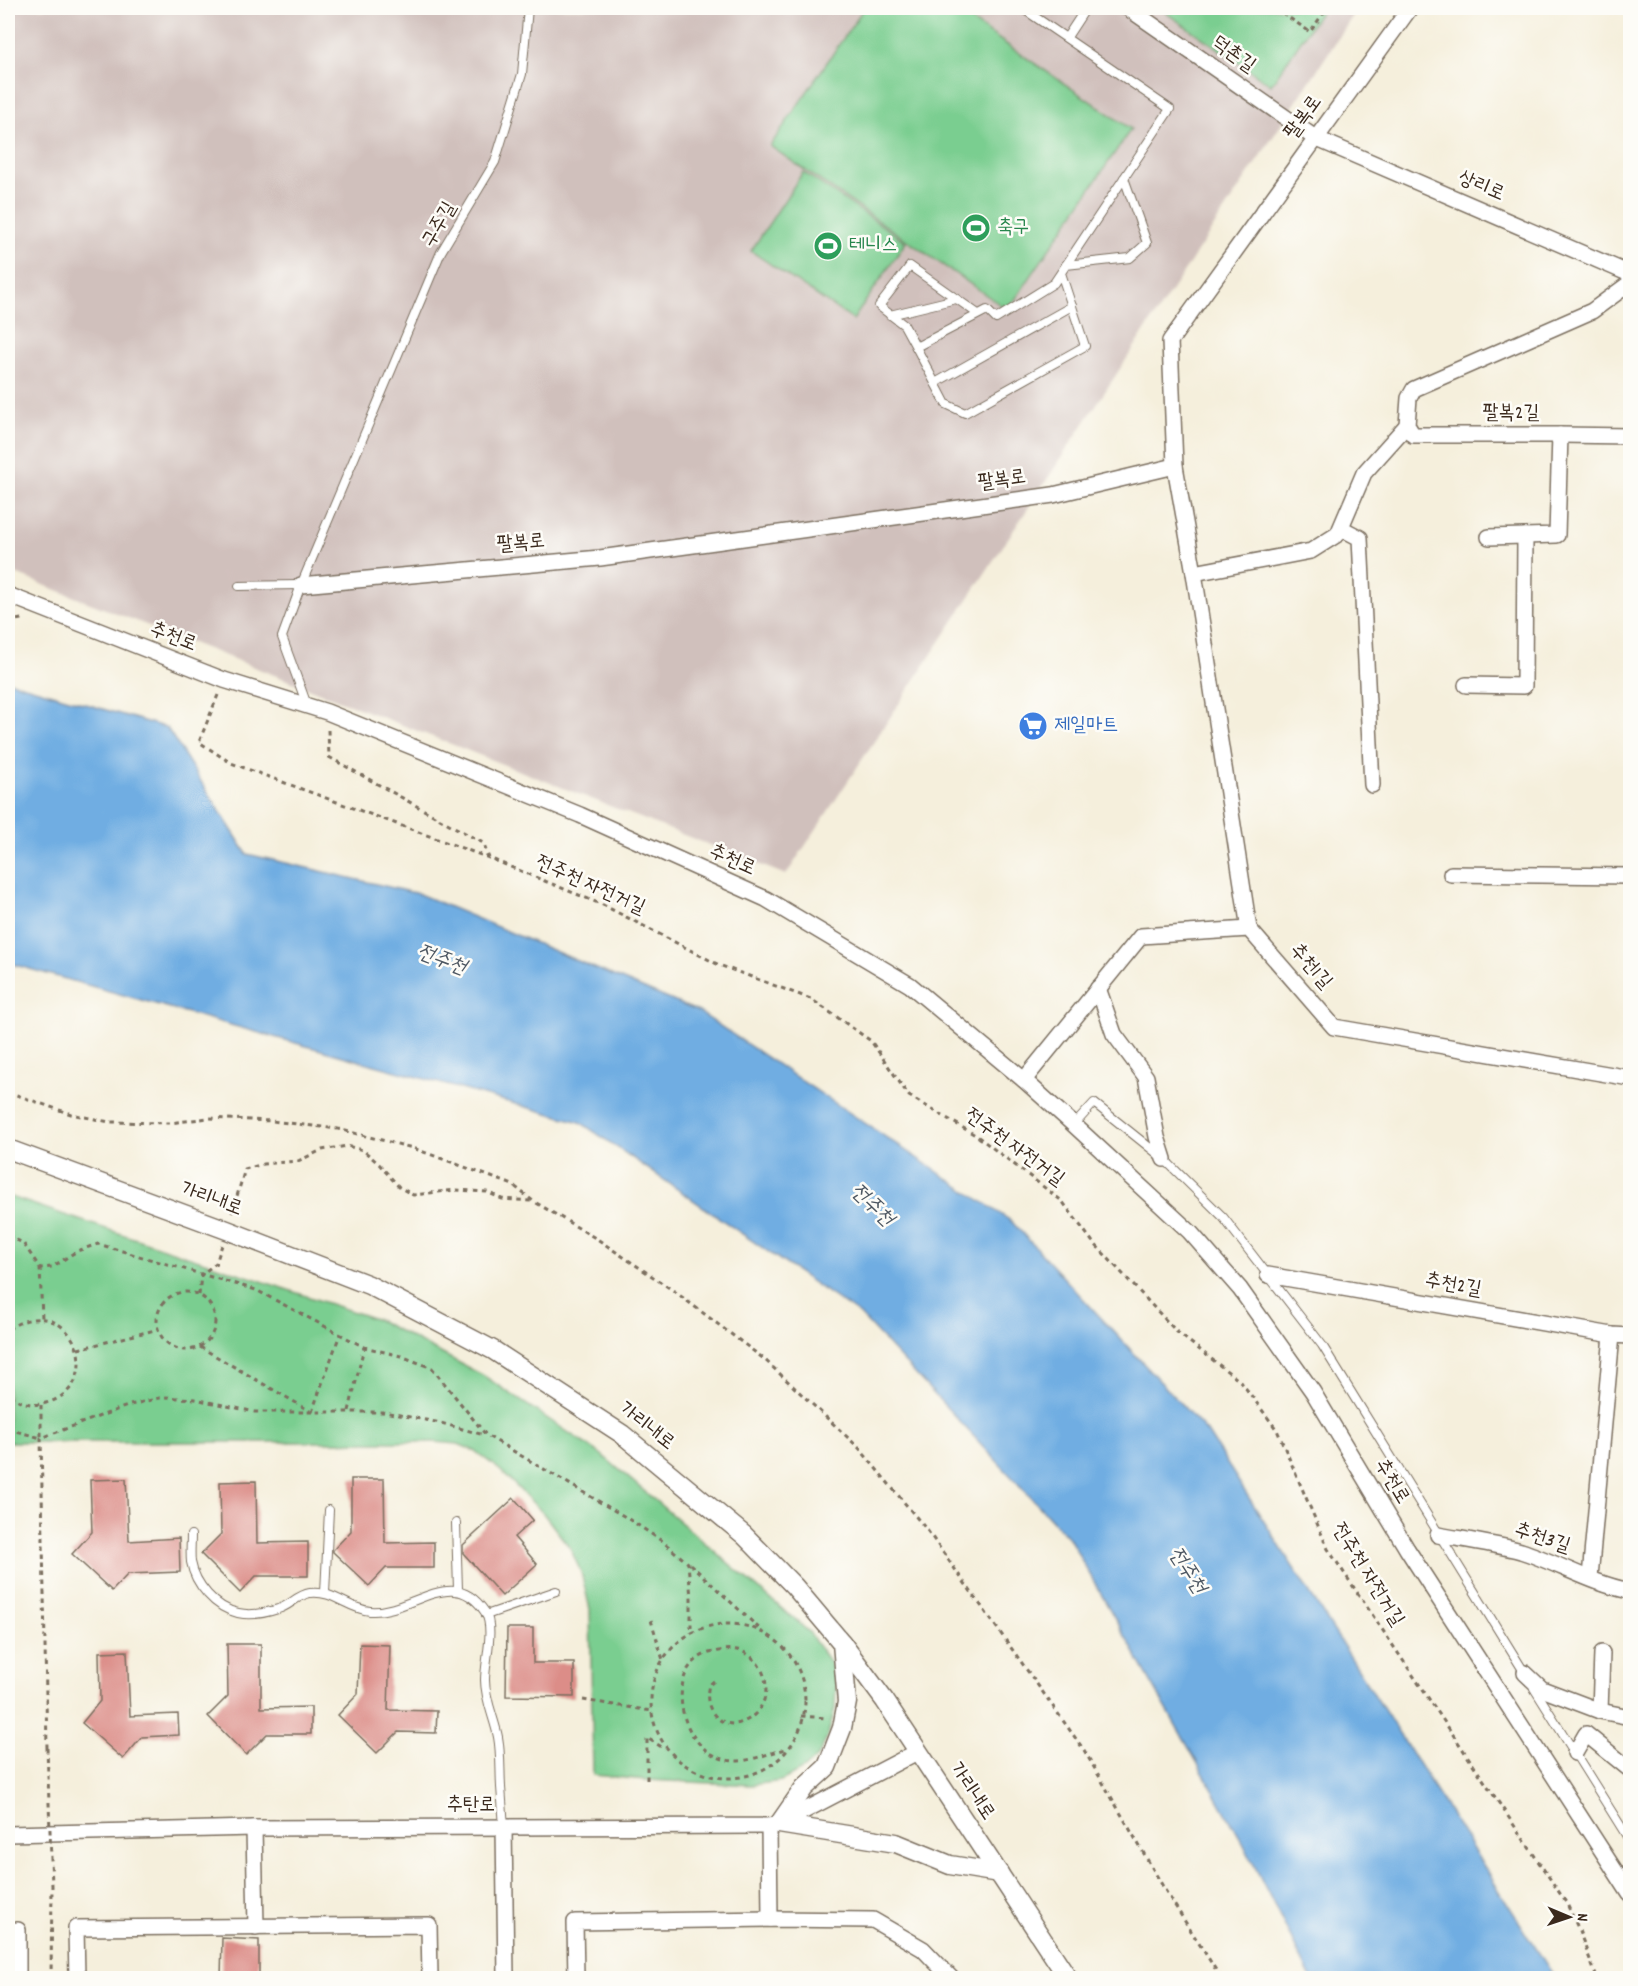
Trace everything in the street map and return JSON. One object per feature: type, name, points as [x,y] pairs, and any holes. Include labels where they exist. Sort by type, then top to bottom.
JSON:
[{"type":"street","name":"덕촌길","points":[[1128,8],[1315,138]]},
{"type":"street","name":"팔복로","points":[[301,585],[623,555],[1053,495],[1175,466],[1170,341],[1410,8]]},
{"type":"street","name":"상리로","points":[[1315,138],[1630,274]]},
{"type":"street","points":[[1194,573],[1311,551],[1338,534],[1364,473],[1407,425],[1409,398],[1414,389],[1592,311],[1630,283]]},
{"type":"street","name":"팔복2길","points":[[1407,425],[1413,435],[1560,435],[1557,535],[1489,537]]},
{"type":"street","points":[[1560,435],[1630,436]]},
{"type":"street","points":[[1024,1080],[1141,936],[1249,929],[1194,573],[1175,466]]},
{"type":"street","points":[[1341,528],[1360,538],[1372,785]]},
{"type":"street","points":[[1466,685],[1524,686],[1525,536]]},
{"type":"street","name":"추천로","points":[[8,594],[224,680],[327,712],[580,815],[766,899],[910,985],[1024,1080],[1190,1232],[1246,1299],[1313,1392],[1407,1549],[1630,1894]]},
{"type":"street","points":[[1451,874],[1630,876]]},
{"type":"street","name":"추천1길","points":[[1249,929],[1334,1027],[1630,1078]]},
{"type":"street","name":"추천로","points":[[1098,988],[1114,1034],[1146,1077],[1157,1137],[1164,1159]]},
{"type":"street","name":"가리내로","points":[[8,1149],[369,1285],[493,1350],[622,1434],[744,1535],[794,1586],[842,1643],[885,1701],[1068,1978]]},
{"type":"street","name":"추천2길","points":[[1268,1275],[1612,1335],[1630,1336]]},
{"type":"street","points":[[1590,1578],[1612,1335]]},
{"type":"street","name":"추천3길","points":[[1438,1535],[1520,1551],[1610,1587],[1630,1591]]},
{"type":"street","points":[[770,1919],[774,1825],[804,1788],[827,1767],[842,1728],[847,1702],[842,1643]]},
{"type":"street","points":[[1600,1712],[1602,1653]]},
{"type":"street","name":"추천로","points":[[1525,1673],[1542,1689],[1600,1712],[1630,1717]]},
{"type":"street","points":[[1575,1753],[1586,1734],[1628,1768],[1630,1765]]},
{"type":"street","name":"추탄로","points":[[8,1834],[254,1828],[774,1825],[917,1752]]},
{"type":"street","points":[[774,1825],[896,1843],[950,1865],[999,1873]]},
{"type":"street","points":[[504,1827],[506,1978]]},
{"type":"street","points":[[254,1828],[256,1927]]},
{"type":"street","points":[[576,1978],[575,1922],[770,1919],[873,1920],[923,1949],[951,1978]]},
{"type":"street","points":[[77,1978],[76,1928],[429,1925],[430,1978]]},
{"type":"street","points":[[8,1930],[18,1930],[18,1978]]},
{"type":"lane","name":"구주길","points":[[357,453],[441,252],[495,162],[522,74],[528,8]]},
{"type":"lane","points":[[916,347],[987,310],[996,319],[1054,283],[1170,109],[1022,8]]},
{"type":"lane","points":[[1067,37],[1086,8]]},
{"type":"lane","points":[[1066,265],[1130,258],[1148,243],[1124,178]]},
{"type":"lane","points":[[978,314],[910,266],[879,306],[904,325],[946,404],[965,413],[1085,346],[1061,273]]},
{"type":"lane","points":[[890,315],[956,298]]},
{"type":"lane","points":[[935,383],[1072,306]]},
{"type":"lane","name":"추천로","points":[[327,712],[307,705],[282,637],[301,585],[357,453]]},
{"type":"lane","points":[[239,586],[301,585]]},
{"type":"lane","name":"추천로","points":[[1074,1125],[1094,1103],[1164,1159],[1223,1217],[1322,1346],[1630,1841]]},
{"type":"lane","points":[[325,1593],[329,1510]]},
{"type":"lane","points":[[456,1523],[458,1590]]},
{"type":"lane","points":[[191,1535],[192,1562],[197,1580],[207,1594],[223,1607],[238,1613],[262,1614],[282,1608],[301,1595],[325,1593],[356,1608],[371,1611],[403,1605],[437,1593],[458,1590],[473,1597],[486,1615],[489,1626],[486,1695],[498,1736],[504,1827]]},
{"type":"lane","points":[[486,1615],[556,1591]]},
{"type":"path","points":[[1275,8],[1282,9],[1310,32],[1327,8]]},
{"type":"path","name":"전주천 자전거길","points":[[224,680],[199,742],[231,763],[489,858],[603,905],[718,965],[811,999],[871,1041],[909,1096],[977,1136],[1062,1200],[1092,1241],[1177,1332],[1241,1382],[1277,1430],[1328,1549],[1567,1904],[1597,1978]]},
{"type":"path","points":[[327,712],[329,758],[483,843],[489,858]]},
{"type":"path","points":[[8,1092],[71,1114],[109,1122],[170,1123],[208,1118],[272,1121],[338,1129],[424,1152],[513,1185],[533,1201],[597,1239],[674,1291],[764,1359],[859,1448],[927,1530],[1084,1750],[1165,1890],[1221,1978]]},
{"type":"path","points":[[235,1204],[244,1169],[264,1164],[298,1161],[322,1150],[347,1146],[363,1150],[399,1187],[413,1195],[456,1190],[487,1192],[502,1199],[533,1201]]},
{"type":"path","points":[[8,1236],[23,1243],[40,1268],[42,1319]]},
{"type":"path","points":[[40,1268],[52,1267],[77,1251],[98,1244],[256,1290],[364,1347],[401,1356],[432,1368],[486,1435]]},
{"type":"path","points":[[199,1294],[201,1275],[216,1263]]},
{"type":"path","points":[[181,1293],[199,1294],[207,1301],[215,1317],[212,1334],[200,1347],[183,1350],[175,1348],[162,1336],[159,1329],[160,1310],[172,1296],[181,1293]]},
{"type":"path","points":[[8,1329],[20,1321],[34,1318],[61,1326],[72,1336],[78,1349],[80,1362],[78,1374],[72,1386],[53,1402],[41,1405],[28,1404],[15,1400],[8,1394]]},
{"type":"path","points":[[78,1349],[159,1329]]},
{"type":"path","points":[[312,1412],[340,1334]]},
{"type":"path","points":[[200,1347],[312,1412]]},
{"type":"path","points":[[350,1412],[364,1347]]},
{"type":"path","points":[[8,1429],[41,1438],[130,1406],[164,1397],[195,1399],[255,1412],[395,1414],[486,1435],[662,1541],[763,1632],[783,1646],[798,1667],[803,1695],[801,1716],[796,1739],[789,1748],[780,1759],[759,1773],[734,1779],[708,1777],[684,1766],[671,1754],[665,1748],[653,1724],[650,1698],[656,1672],[670,1649],[691,1633],[714,1624],[739,1624],[763,1632]]},
{"type":"path","points":[[41,1405],[47,1748],[52,1886],[51,1978]]},
{"type":"path","points":[[688,1563],[691,1633]]},
{"type":"path","points":[[651,1620],[663,1660]]},
{"type":"path","points":[[714,1681],[709,1685],[706,1695],[707,1703],[719,1721],[730,1724],[742,1722],[754,1715],[763,1703],[766,1686],[763,1670],[753,1658],[740,1650],[727,1650],[702,1656],[688,1670],[681,1699],[686,1726],[698,1743],[715,1755],[733,1761],[756,1758],[789,1748]]},
{"type":"path","points":[[583,1700],[652,1711]]},
{"type":"path","points":[[801,1716],[833,1718],[834,1727],[842,1728]]},
{"type":"path","points":[[647,1780],[647,1738],[671,1754]]},
{"type":"shaded area","points":[[8,8],[1358,8],[786,875],[8,571]]},
{"type":"green space","name":"축구","points":[[864,8],[953,8],[1131,129],[1008,310],[770,146]]},
{"type":"green space","points":[[1159,8],[1323,8],[1271,85]]},
{"type":"green space","name":"테니스","points":[[803,172],[906,242],[853,320],[751,251]]},
{"type":"green space","points":[[8,1196],[378,1320],[484,1376],[602,1455],[808,1631],[831,1664],[836,1686],[835,1709],[828,1735],[819,1755],[804,1769],[781,1781],[752,1785],[593,1775],[590,1609],[581,1572],[570,1548],[543,1513],[500,1470],[475,1451],[458,1444],[435,1442],[8,1442]]},
{"type":"water","name":"전주천","points":[[8,681],[167,728],[247,854],[419,894],[699,1012],[1011,1221],[1207,1432],[1555,1978],[1311,1978],[1242,1841],[1069,1538],[860,1315],[580,1122],[8,963]]},
{"type":"building","points":[[126,1479],[129,1541],[179,1538],[180,1572],[128,1574],[112,1591],[72,1554],[92,1532],[90,1480]]},
{"type":"building","points":[[351,1479],[384,1479],[385,1543],[434,1542],[434,1568],[386,1568],[369,1586],[333,1552],[351,1531]]},
{"type":"building","points":[[256,1481],[257,1543],[308,1542],[308,1576],[256,1576],[240,1593],[201,1554],[221,1534],[220,1482]]},
{"type":"building","points":[[514,1498],[533,1520],[514,1537],[537,1564],[502,1596],[463,1553],[463,1545]]},
{"type":"building","points":[[507,1628],[533,1628],[533,1663],[574,1663],[574,1697],[506,1696]]},
{"type":"building","points":[[227,1644],[261,1644],[261,1708],[311,1707],[311,1734],[267,1734],[246,1755],[208,1716],[228,1696]]},
{"type":"building","points":[[360,1644],[390,1645],[388,1710],[437,1711],[436,1733],[398,1732],[377,1753],[338,1715],[358,1694]]},
{"type":"building","points":[[127,1651],[130,1716],[178,1714],[179,1735],[142,1737],[123,1759],[82,1723],[100,1701],[99,1652]]},
{"type":"building","points":[[222,1938],[259,1940],[259,1978],[221,1978]]},
{"type":"place","name":"축구","points":[[976,228]]},
{"type":"place","name":"테니스","points":[[828,246]]},
{"type":"place","name":"제일마트","points":[[1033,726]]}]
